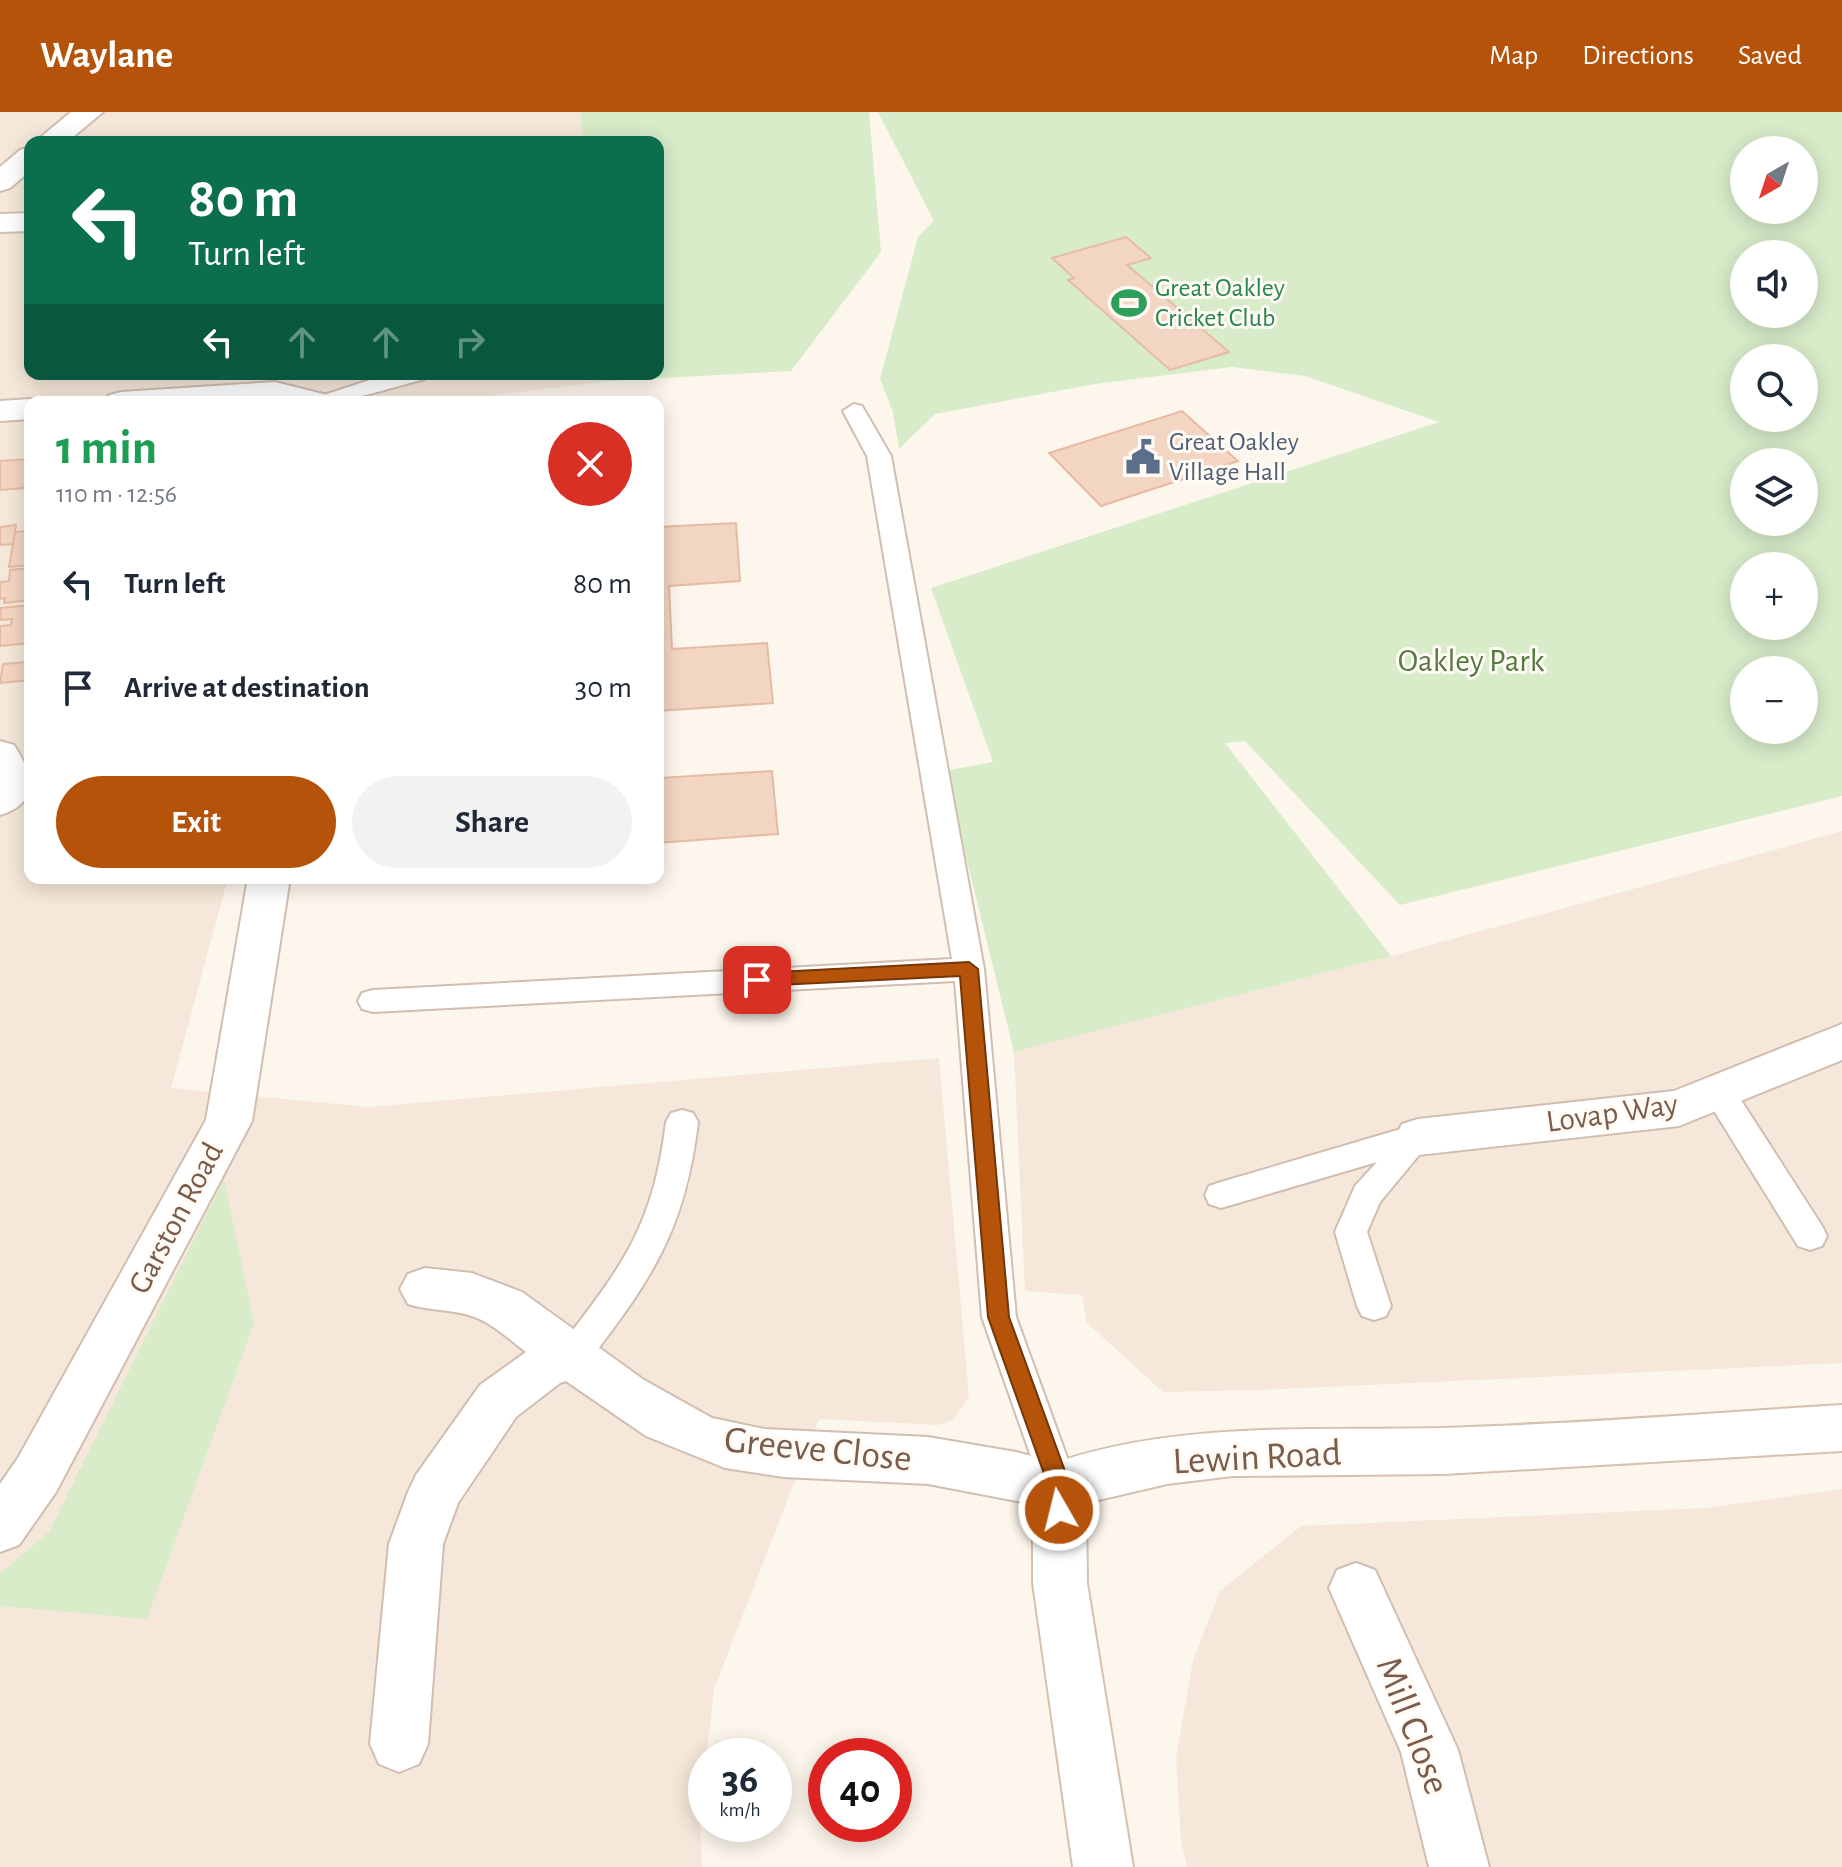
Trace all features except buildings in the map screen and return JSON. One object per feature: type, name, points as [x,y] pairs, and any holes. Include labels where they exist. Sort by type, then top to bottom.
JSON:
[{"type":"street","points":[[57,136],[89,112]]},
{"type":"street","points":[[0,145],[24,148]]},
{"type":"street","points":[[0,182],[24,161]]},
{"type":"street","points":[[0,223],[24,222]]},
{"type":"street","points":[[213,396],[275,392],[291,396]]},
{"type":"street","points":[[0,411],[24,409]]},
{"type":"street","name":"Garston Road","points":[[0,1528],[37,1475],[229,1121],[268,884]]},
{"type":"street","name":"Lovap Way","points":[[1418,1137],[1679,1108],[1842,1041]]},
{"type":"street","name":"Greeve Close","points":[[425,1289],[472,1294],[504,1307],[656,1415],[725,1445],[770,1452],[883,1456],[964,1464],[1059,1485]]},
{"type":"street","points":[[399,1744],[416,1544],[435,1492],[498,1401],[542,1368],[572,1357]]},
{"type":"street","name":"Lewin Road","points":[[1059,1485],[1167,1461],[1233,1453],[1444,1451],[1842,1428]]},
{"type":"street","points":[[1059,1485],[1060,1583],[1103,1867]]},
{"type":"street","name":"Mill Close","points":[[1356,1588],[1429,1750],[1459,1867]]},
{"type":"lane","points":[[341,396],[392,380]]},
{"type":"lane","points":[[854,411],[879,456],[969,969],[999,1317],[1059,1485]]},
{"type":"lane","points":[[373,1001],[969,969]]},
{"type":"lane","points":[[1719,1092],[1810,1236]]},
{"type":"lane","points":[[572,1357],[617,1298],[663,1217],[675,1175],[682,1122]]},
{"type":"lane","points":[[1221,1195],[1418,1137]]},
{"type":"lane","points":[[1374,1306],[1351,1232],[1367,1195],[1418,1137]]},
{"type":"shaded area","points":[[0,112],[580,112],[583,136],[24,136],[24,380],[608,381],[488,396],[24,396],[24,884],[226,884],[171,1088],[368,1107],[939,1058],[969,1397],[953,1420],[938,1425],[819,1419],[714,1689],[709,1738],[688,1738],[688,1842],[701,1842],[702,1867],[0,1867]]},
{"type":"shaded area","points":[[1842,831],[1842,1363],[1163,1392],[1087,1323],[1082,1295],[1025,1291],[1014,1052],[1391,956]]},
{"type":"shaded area","points":[[1842,1489],[1842,1867],[1187,1867],[1181,1841],[1176,1758],[1193,1660],[1220,1591],[1301,1526],[1705,1508]]},
{"type":"green space","points":[[580,112],[869,112],[881,252],[791,371],[664,378],[664,136],[583,136]]},
{"type":"green space","name":"Oakley Park","points":[[878,112],[1842,112],[1842,796],[1400,905],[1245,741],[1225,743],[1391,956],[1014,1052],[945,771],[993,762],[931,588],[1439,422],[1305,376],[1232,367],[1095,384],[935,414],[899,449],[893,412],[880,379],[918,237],[934,221]]},
{"type":"green space","points":[[224,1179],[254,1323],[147,1619],[0,1606],[0,1574],[49,1532]]},
{"type":"place","name":"Great Oakley Cricket Club","points":[[1129,303]]},
{"type":"place","name":"Great Oakley Village Hall","points":[[1143,457]]},
{"type":"route","points":[[757,980],[969,969],[999,1317],[1059,1485],[1059,1510]]}]
